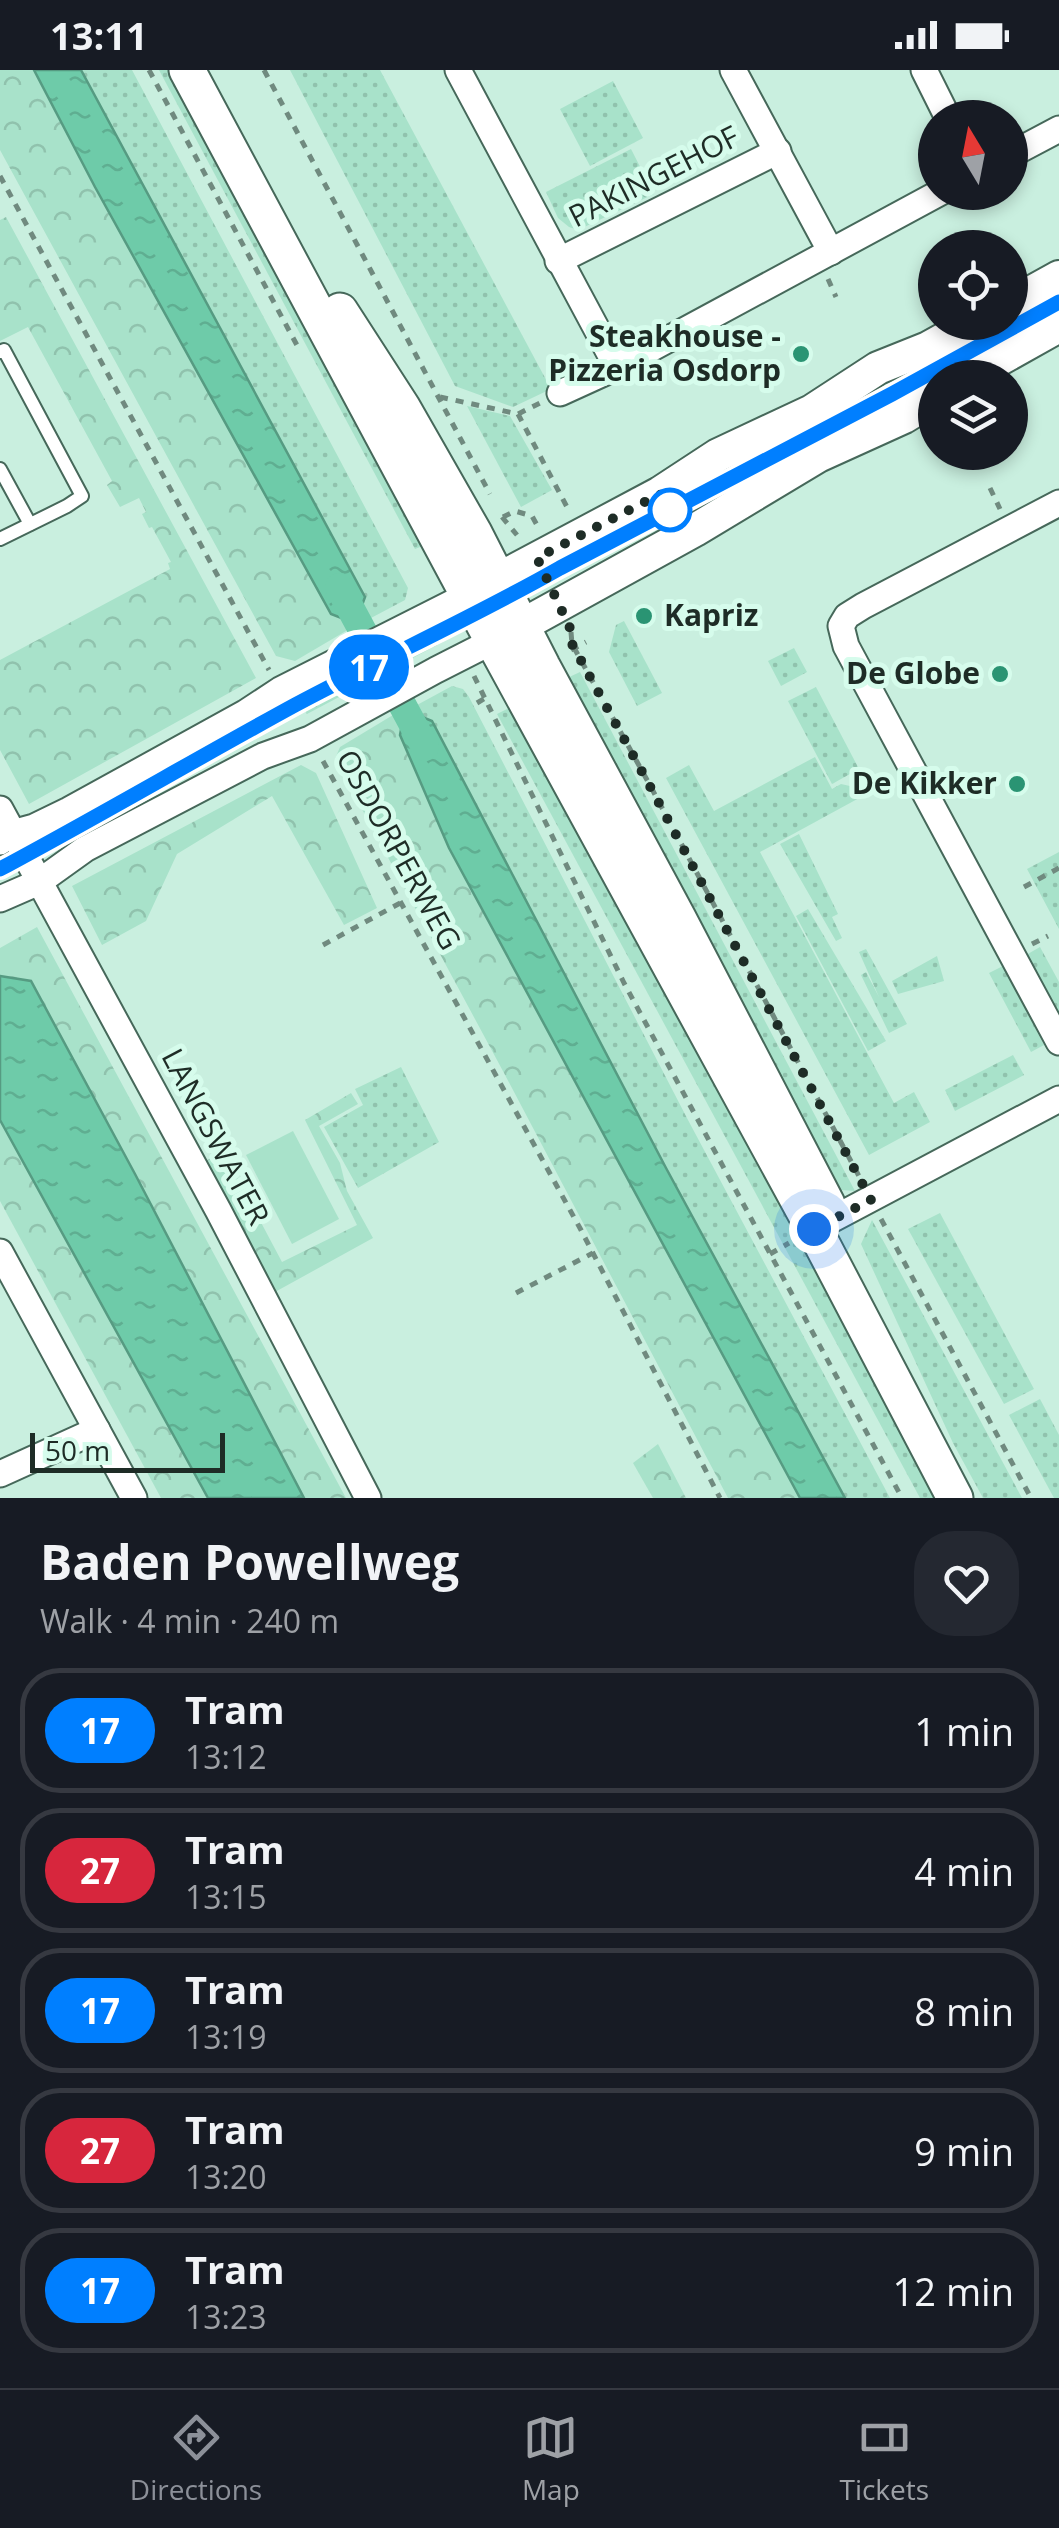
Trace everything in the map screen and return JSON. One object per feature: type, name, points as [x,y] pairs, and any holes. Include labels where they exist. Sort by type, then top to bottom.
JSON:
[{"type":"main road","points":[[187,70],[483,587]]},
{"type":"main road","points":[[204,70],[284,218],[402,407],[483,587],[493,641],[824,1224],[896,1341],[946,1458],[968,1498]]},
{"type":"main road","points":[[824,1224],[956,1498]]},
{"type":"street","name":"PAKINGEHOF","points":[[458,70],[617,367]]},
{"type":"street","points":[[733,70],[831,252]]},
{"type":"street","points":[[924,70],[939,100]]},
{"type":"street","points":[[1028,146],[1059,129]]},
{"type":"street","name":"PAKINGEHOF","points":[[558,261],[778,151]]},
{"type":"street","points":[[560,393],[617,367],[918,205]]},
{"type":"street","points":[[1028,294],[1059,278]]},
{"type":"street","points":[[998,360],[1059,326]]},
{"type":"street","points":[[6,837],[68,810],[284,688],[660,494],[718,455],[812,411],[878,368],[942,340]]},
{"type":"street","points":[[0,899],[39,882],[85,849],[263,756],[310,739],[493,641],[818,456],[918,409]]},
{"type":"street","points":[[1059,504],[864,606],[841,626],[846,646],[1059,1042]]},
{"type":"street","name":"LANGSWATER","points":[[0,809],[6,837],[39,882],[218,1210],[368,1498]]},
{"type":"street","points":[[824,1224],[1059,1099]]},
{"type":"street","points":[[0,1252],[134,1498]]},
{"type":"street","points":[[0,1474],[97,1430]]},
{"type":"lane","points":[[0,352],[4,350],[82,496],[0,539]]},
{"type":"lane","points":[[0,469],[30,524]]},
{"type":"path","points":[[149,70],[305,360]]},
{"type":"path","points":[[264,70],[502,518],[537,558]]},
{"type":"path","points":[[0,176],[284,688]]},
{"type":"path","points":[[438,396],[518,414],[560,393]]},
{"type":"path","points":[[518,414],[569,512]]},
{"type":"path","points":[[560,604],[572,644],[1030,1498]]},
{"type":"path","points":[[493,641],[624,983],[902,1498]]},
{"type":"path","name":"OSDORPERWEG","points":[[310,739],[593,1253],[720,1498]]},
{"type":"path","points":[[1024,887],[1059,868]]},
{"type":"path","points":[[322,946],[402,902]]},
{"type":"path","points":[[516,1293],[593,1253]]},
{"type":"green space","points":[[0,70],[34,70],[331,613],[349,621],[346,631],[295,661],[276,656],[0,150]]},
{"type":"green space","points":[[81,70],[132,70],[408,588],[405,600],[371,618],[360,614],[365,597]]},
{"type":"green space","points":[[159,70],[177,70],[430,543],[415,549]]},
{"type":"green space","points":[[290,70],[380,70],[551,389],[513,407],[455,386]]},
{"type":"green space","points":[[613,81],[643,138],[590,166],[560,109]]},
{"type":"green space","points":[[631,149],[654,194],[578,230],[558,218],[546,192]]},
{"type":"green space","points":[[6,217],[256,678],[29,804],[0,750],[0,660],[170,569],[171,562],[142,514],[146,512],[139,498],[120,507],[107,485],[112,481],[28,327],[0,341],[0,220]]},
{"type":"green space","points":[[1059,286],[1059,317],[1028,334],[1028,302]]},
{"type":"green space","points":[[960,340],[1018,340],[982,360],[923,360]]},
{"type":"green space","points":[[918,363],[918,398],[908,404],[895,379]]},
{"type":"green space","points":[[872,386],[888,415],[699,512],[684,490]]},
{"type":"green space","points":[[467,406],[510,416],[552,490],[521,507]]},
{"type":"green space","points":[[624,621],[662,693],[637,706],[609,652],[616,625]]},
{"type":"green space","points":[[435,626],[443,642],[307,714],[298,699],[299,692]]},
{"type":"green space","points":[[794,648],[807,672],[781,686],[768,661]]},
{"type":"green space","points":[[580,672],[855,1191],[828,1189],[565,679]]},
{"type":"green space","points":[[452,686],[463,689],[469,697],[890,1498],[845,1498],[432,722],[415,714],[417,705]]},
{"type":"green space","points":[[816,687],[859,769],[832,784],[788,701]]},
{"type":"green space","points":[[517,704],[948,1498],[920,1498],[497,714]]},
{"type":"green space","points":[[393,715],[403,719],[400,735],[449,848],[800,1498],[728,1498],[335,759],[340,747]]},
{"type":"green space","points":[[815,757],[832,789],[841,784],[872,791],[760,852],[894,1103],[914,1092],[930,1122],[869,1155],[666,778],[689,765],[714,811]]},
{"type":"green space","points":[[301,765],[316,773],[377,908],[344,925],[272,796],[177,854],[146,921],[102,945],[72,886]]},
{"type":"green space","points":[[799,834],[838,914],[832,917],[842,938],[836,941],[780,844]]},
{"type":"green space","points":[[1059,852],[1059,929],[1027,869]]},
{"type":"green space","points":[[808,909],[886,1041],[868,1051],[796,916]]},
{"type":"green space","points":[[37,927],[346,1498],[304,1498],[31,982],[0,976],[0,948]]},
{"type":"green space","points":[[1040,947],[1059,982],[1059,1017],[1026,955]]},
{"type":"green space","points":[[866,949],[907,1024],[889,1033],[861,975],[866,972],[879,997],[859,952]]},
{"type":"green space","points":[[937,956],[944,981],[898,994],[892,981]]},
{"type":"green space","points":[[1003,966],[1044,1045],[1031,1052],[989,973]]},
{"type":"green space","points":[[1013,1055],[1024,1075],[955,1111],[945,1090]]},
{"type":"green space","points":[[401,1067],[439,1142],[358,1188],[324,1127],[363,1105],[355,1089]]},
{"type":"green space","points":[[351,1093],[358,1104],[319,1126],[340,1163],[347,1191],[373,1238],[275,1292],[204,1162],[223,1151],[282,1262],[357,1225],[305,1120]]},
{"type":"green space","points":[[0,1120],[208,1498],[161,1498],[0,1201]]},
{"type":"green space","points":[[293,1131],[339,1219],[292,1244],[246,1155]]},
{"type":"green space","points":[[940,1213],[1034,1389],[1004,1404],[908,1229]]},
{"type":"green space","points":[[872,1220],[1022,1498],[983,1498],[953,1443],[861,1244]]},
{"type":"green space","points":[[1040,1399],[1059,1435],[1059,1498],[1054,1498],[1009,1415]]},
{"type":"green space","points":[[658,1444],[686,1498],[653,1498],[633,1463]]},
{"type":"water","points":[[34,70],[81,70],[365,597],[357,619],[349,621],[331,614]]},
{"type":"water","points":[[415,714],[432,721],[666,1168],[845,1498],[800,1498],[449,848],[400,735],[403,719]]},
{"type":"water","points":[[0,976],[31,981],[304,1498],[208,1498],[0,1120]]},
{"type":"waterway","points":[[339,587],[425,747]]},
{"type":"tram line","points":[[0,869],[295,705],[892,394],[1059,302]]},
{"type":"tram line","name":"17","points":[[0,869],[293,706],[508,598],[1059,302]]},
{"type":"place","name":"Steakhouse - Pizzeria Osdorp","points":[[801,354]]},
{"type":"place","name":"Kapriz","points":[[644,616]]},
{"type":"place","name":"De Globe","points":[[1000,674]]},
{"type":"place","name":"De Kikker","points":[[1017,784]]},
{"type":"route","points":[[670,510],[660,494],[537,558],[570,628],[572,644],[871,1200],[814,1229]]}]
